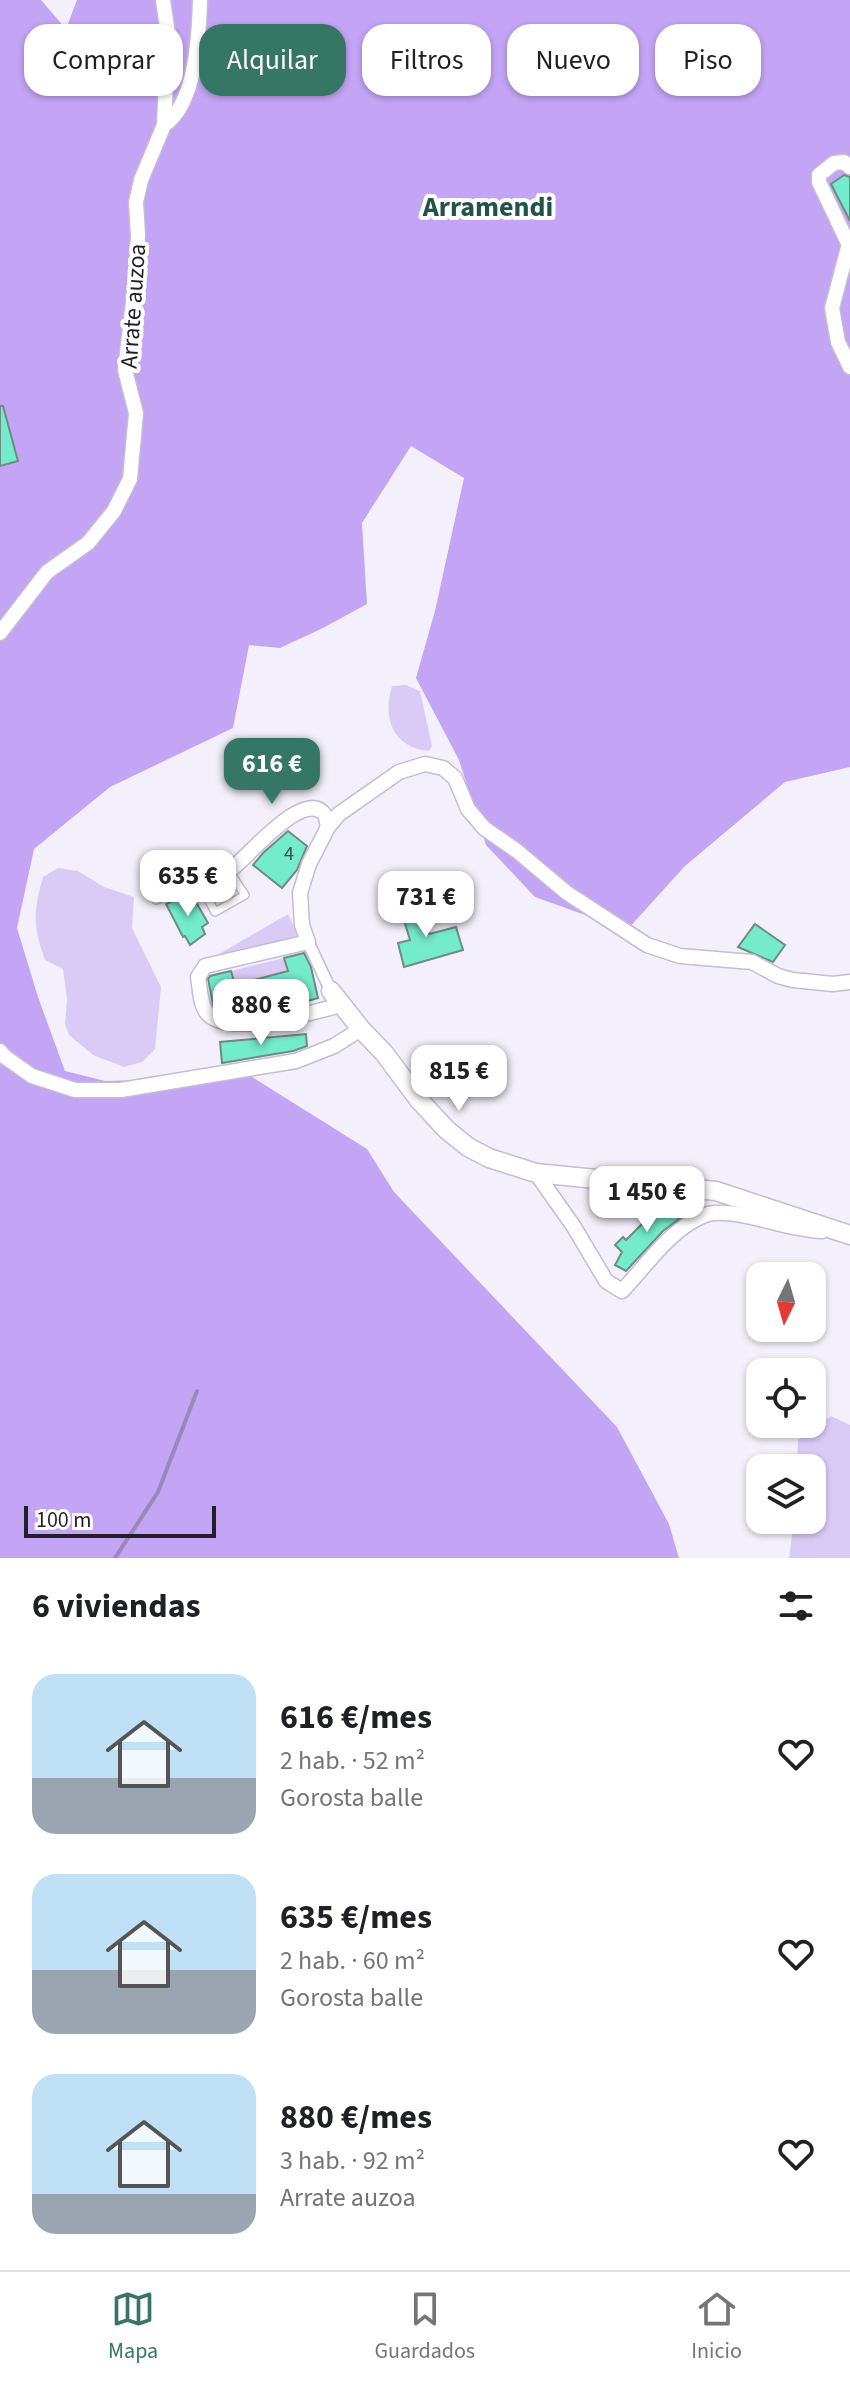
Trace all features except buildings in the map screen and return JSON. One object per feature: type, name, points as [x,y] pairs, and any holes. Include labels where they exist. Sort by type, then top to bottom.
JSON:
[{"type":"street","name":"Arrate auzoa","points":[[0,633],[47,572],[88,543],[114,511],[130,479],[136,413],[125,370],[136,277],[136,202],[141,180],[164,125],[168,34],[163,0]]},
{"type":"street","name":"Arrate auzoa","points":[[164,125],[173,119],[186,93],[198,48],[200,0]]},
{"type":"street","points":[[850,167],[844,162],[834,163],[819,175],[819,182],[849,242],[832,308],[838,342],[850,367]]},
{"type":"street","points":[[842,1233],[716,1191],[536,1173],[489,1158],[468,1147],[419,1100],[384,1053],[336,998],[302,925],[300,893],[327,822],[399,772],[425,764],[443,768],[455,778],[468,809],[484,828],[567,893],[647,945],[680,956],[752,962],[793,980],[833,984],[850,982]]},
{"type":"street","points":[[229,871],[298,811],[317,810],[327,822]]},
{"type":"street","points":[[308,942],[205,966],[198,977],[208,1015],[222,1022],[246,1023],[295,1017],[336,998]]},
{"type":"street","points":[[0,1051],[32,1076],[75,1090],[121,1090],[296,1061],[334,1046],[361,1029]]},
{"type":"street","points":[[536,1173],[606,1281],[622,1291],[678,1232],[705,1215],[742,1215],[809,1231],[842,1233]]},
{"type":"lane","points":[[156,900],[199,882],[229,871],[245,895],[215,912],[199,882]]},
{"type":"shaded area","points":[[0,0],[41,0],[62,24],[24,24],[24,96],[183,96],[183,24],[68,24],[77,0],[850,0],[850,767],[785,782],[685,866],[627,930],[535,897],[486,845],[459,760],[416,678],[435,611],[464,478],[411,446],[362,523],[367,604],[280,648],[249,645],[233,728],[110,787],[34,849],[17,928],[65,1071],[105,1081],[252,1077],[367,1149],[394,1192],[617,1427],[669,1524],[679,1558],[0,1558]]},
{"type":"shaded area","points":[[406,685],[420,691],[432,746],[429,751],[407,744],[393,729],[388,709],[392,686]]},
{"type":"shaded area","points":[[58,868],[78,871],[104,887],[134,897],[132,928],[161,987],[155,1049],[142,1062],[124,1067],[93,1055],[69,1035],[65,1024],[67,999],[63,969],[45,960],[36,919],[43,877]]},
{"type":"shaded area","points":[[288,914],[298,935],[208,964],[207,961]]},
{"type":"shaded area","points":[[284,958],[288,971],[235,985],[231,971]]},
{"type":"shaded area","points":[[831,1416],[850,1425],[850,1558],[789,1558],[792,1534],[826,1534],[826,1454],[798,1454],[801,1438],[826,1438],[826,1420]]},
{"type":"waterway","points":[[115,1558],[158,1492],[197,1391]]},
{"type":"district","name":"Arramendi","points":[[488,206]]}]
